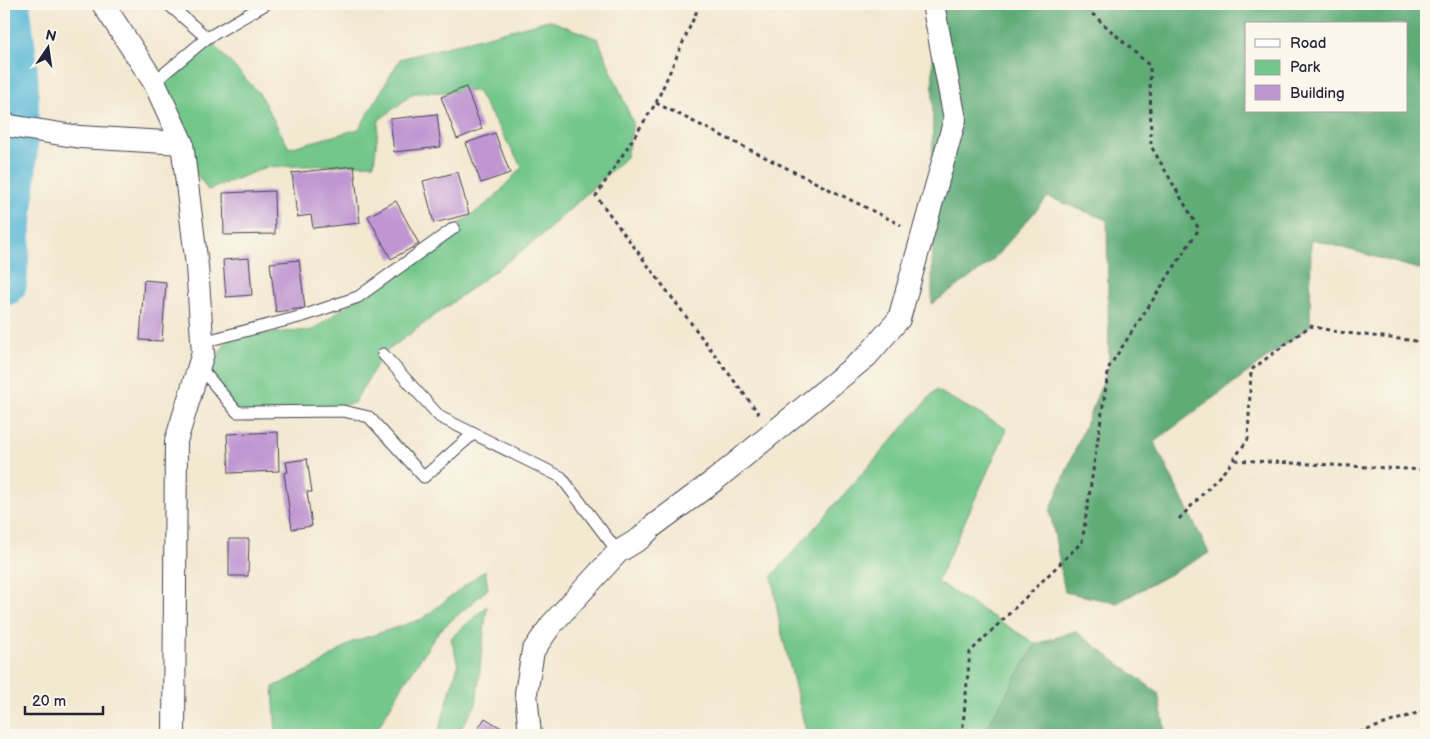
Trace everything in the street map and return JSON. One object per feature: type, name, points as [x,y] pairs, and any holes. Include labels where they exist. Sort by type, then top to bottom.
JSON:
[{"type":"street","points":[[103,4],[154,82],[182,143],[197,266],[203,353],[176,441],[174,735]]},
{"type":"street","points":[[530,735],[526,693],[533,651],[551,625],[618,552],[641,538],[867,356],[899,319],[955,119],[933,4]]},
{"type":"street","points":[[4,125],[80,137],[182,143]]},
{"type":"lane","points":[[168,4],[207,38]]},
{"type":"lane","points":[[154,82],[207,38],[266,4]]},
{"type":"lane","points":[[202,342],[303,316],[358,297],[454,228]]},
{"type":"lane","points":[[383,354],[440,417],[561,477],[618,552]]},
{"type":"lane","points":[[199,366],[237,412],[343,411],[369,417],[424,477],[473,434]]},
{"type":"path","points":[[700,4],[656,102],[596,196],[773,432]]},
{"type":"path","points":[[962,735],[970,652],[1082,542],[1109,367],[1199,229],[1151,146],[1150,66],[1088,10],[1087,4]]},
{"type":"path","points":[[656,102],[921,235]]},
{"type":"path","points":[[1179,519],[1234,460],[1248,439],[1251,370],[1310,326],[1338,332],[1426,342]]},
{"type":"path","points":[[1234,460],[1426,470]]},
{"type":"path","points":[[1352,735],[1426,710]]},
{"type":"green space","points":[[933,4],[1426,4],[1426,268],[1418,269],[1311,239],[1310,326],[1154,442],[1209,553],[1117,603],[1065,592],[1050,511],[1109,367],[1107,220],[1048,197],[989,264],[932,304]]},
{"type":"green space","points":[[549,20],[598,39],[633,123],[626,157],[540,237],[383,354],[354,403],[246,422],[206,374],[230,336],[313,330],[492,200],[522,167],[477,91],[414,93],[379,120],[374,164],[267,167],[208,190],[184,156],[154,82],[207,38],[259,93],[289,148],[359,129],[400,59]]},
{"type":"green space","points":[[936,390],[1007,429],[937,582],[1036,644],[991,735],[807,735],[780,626],[772,576]]},
{"type":"green space","points":[[485,570],[488,589],[439,631],[403,685],[378,728],[378,735],[276,735],[273,687],[314,668],[352,642],[422,619]]},
{"type":"green space","points":[[487,606],[476,704],[457,735],[433,735],[438,733],[458,665],[451,638]]},
{"type":"green space","points":[[1075,631],[1158,693],[1166,735],[982,735],[1036,644]]},
{"type":"building","points":[[466,87],[482,129],[457,139],[441,97]]},
{"type":"building","points":[[437,114],[441,147],[394,152],[390,119]]},
{"type":"building","points":[[495,133],[510,173],[481,183],[466,143]]},
{"type":"building","points":[[354,166],[360,223],[313,228],[311,215],[297,217],[292,173]]},
{"type":"building","points":[[458,172],[469,214],[434,223],[423,181]]},
{"type":"building","points":[[274,191],[275,234],[224,235],[223,193]]},
{"type":"building","points":[[396,201],[419,244],[391,259],[368,216]]},
{"type":"building","points":[[249,258],[252,295],[226,297],[223,260]]},
{"type":"building","points":[[299,260],[305,308],[276,312],[270,263]]},
{"type":"building","points":[[144,280],[166,282],[162,341],[140,340]]},
{"type":"building","points":[[278,432],[279,471],[229,473],[227,434]]},
{"type":"building","points":[[307,459],[312,492],[307,492],[312,526],[292,529],[284,473],[288,472],[286,462]]},
{"type":"building","points":[[229,539],[249,539],[248,576],[229,576]]},
{"type":"building","points":[[485,718],[506,731],[504,735],[474,735]]},
{"type":"waterway","points":[[4,283],[16,125],[15,72],[7,4]]}]
